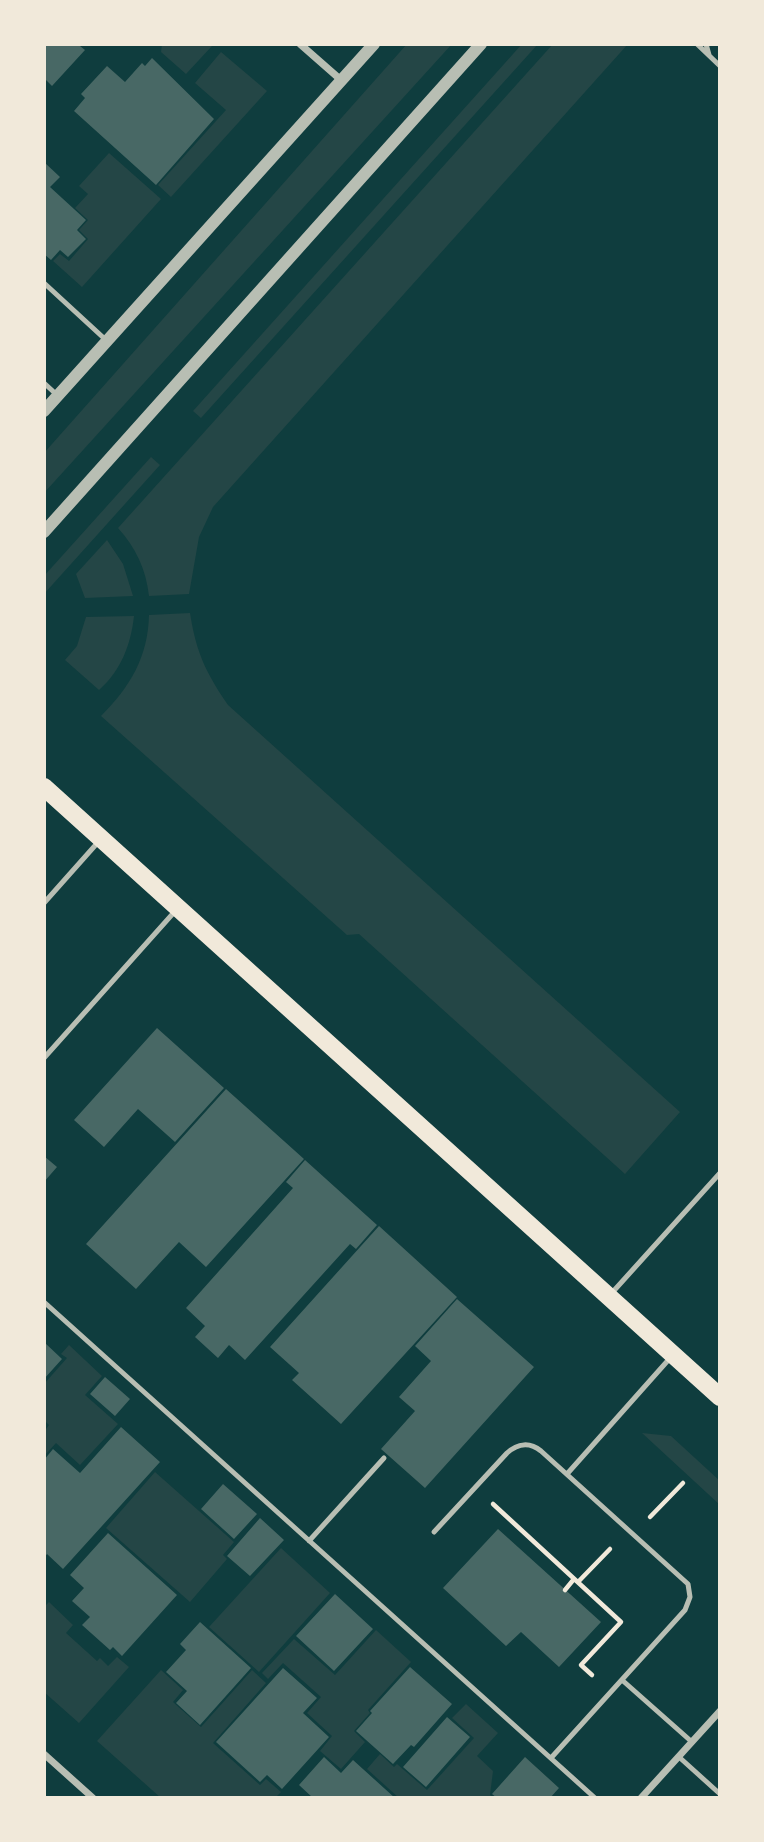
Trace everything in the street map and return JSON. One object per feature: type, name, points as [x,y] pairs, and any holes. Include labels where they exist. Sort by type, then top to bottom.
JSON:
[{"type":"main road","points":[[44,787],[720,1397]]},
{"type":"street","points":[[300,44],[341,80]]},
{"type":"street","points":[[44,411],[374,44]]},
{"type":"street","points":[[44,532],[481,44]]},
{"type":"street","points":[[641,1798],[720,1711]]},
{"type":"street","points":[[44,1754],[93,1798]]},
{"type":"lane","points":[[697,44],[720,66]]},
{"type":"lane","points":[[706,44],[709,55]]},
{"type":"lane","points":[[44,284],[107,341]]},
{"type":"lane","points":[[44,383],[58,396]]},
{"type":"lane","points":[[44,903],[101,839]]},
{"type":"lane","points":[[44,1058],[178,908]]},
{"type":"lane","points":[[609,1297],[720,1173]]},
{"type":"lane","points":[[44,1303],[595,1798]]},
{"type":"lane","points":[[567,1474],[673,1355]]},
{"type":"lane","points":[[435,1532],[507,1453],[520,1444],[536,1447],[684,1578],[691,1590],[685,1610],[551,1758]]},
{"type":"lane","points":[[309,1541],[384,1458]]},
{"type":"lane","points":[[622,1680],[692,1742]]},
{"type":"lane","points":[[679,1757],[720,1794]]},
{"type":"path","points":[[653,1515],[683,1483]]},
{"type":"path","points":[[475,1488],[621,1622],[582,1665],[611,1692]]},
{"type":"path","points":[[565,1590],[608,1552]]},
{"type":"shaded area","points":[[162,44],[212,46],[186,74],[161,52]]},
{"type":"shaded area","points":[[407,44],[452,44],[44,493],[44,453]]},
{"type":"shaded area","points":[[522,44],[538,44],[201,418],[193,411]]},
{"type":"shaded area","points":[[553,44],[628,44],[213,507],[199,537],[189,594],[149,596],[139,559],[118,528]]},
{"type":"shaded area","points":[[221,52],[267,91],[171,197],[158,185],[226,110],[195,83]]},
{"type":"shaded area","points":[[109,153],[161,199],[82,287],[53,261],[60,254],[69,261],[88,239],[79,230],[88,220],[75,208],[88,194],[79,186]]},
{"type":"shaded area","points":[[151,457],[160,465],[44,594],[44,576]]},
{"type":"shaded area","points":[[107,540],[123,564],[133,596],[85,598],[76,574]]},
{"type":"shaded area","points":[[190,613],[203,662],[228,705],[680,1112],[625,1174],[359,934],[347,935],[101,716],[121,694],[136,670],[145,644],[149,615]]},
{"type":"shaded area","points":[[134,616],[124,656],[107,683],[99,690],[65,660],[77,646],[86,617]]},
{"type":"shaded area","points":[[69,1345],[102,1376],[85,1395],[118,1424],[80,1465],[56,1443],[44,1456],[44,1432],[49,1425],[44,1420],[44,1384],[67,1358],[61,1354]]},
{"type":"shaded area","points":[[642,1433],[671,1436],[720,1481],[720,1505]]},
{"type":"shaded area","points":[[155,1472],[234,1542],[223,1555],[227,1559],[190,1602],[106,1528]]},
{"type":"shaded area","points":[[281,1548],[330,1593],[259,1672],[209,1627]]},
{"type":"shaded area","points":[[49,1602],[73,1625],[66,1633],[97,1661],[100,1658],[108,1666],[117,1657],[129,1667],[79,1723],[44,1692],[44,1607]]},
{"type":"shaded area","points":[[376,1630],[411,1662],[368,1710],[370,1713],[354,1731],[365,1742],[341,1769],[320,1751],[332,1736],[307,1713],[321,1697],[283,1663],[268,1679],[262,1673],[294,1639],[335,1675]]},
{"type":"shaded area","points":[[161,1670],[183,1690],[173,1702],[201,1727],[252,1670],[266,1683],[213,1743],[260,1785],[266,1779],[281,1792],[275,1798],[161,1798],[97,1741]]},
{"type":"shaded area","points":[[466,1704],[498,1733],[477,1756],[493,1771],[490,1795],[493,1798],[399,1798],[367,1769],[380,1754],[394,1767],[397,1764],[427,1790],[474,1738],[452,1718]]},
{"type":"building","points":[[44,44],[81,44],[85,50],[52,86],[44,78]]},
{"type":"building","points":[[152,58],[214,119],[156,185],[74,111],[85,98],[81,94],[107,66],[125,82],[142,63],[145,66]]},
{"type":"building","points":[[44,162],[60,177],[50,187],[86,220],[77,230],[86,239],[68,257],[60,250],[51,260],[44,254]]},
{"type":"building","points":[[157,1028],[224,1088],[175,1142],[138,1109],[104,1147],[74,1120]]},
{"type":"building","points":[[226,1089],[304,1159],[206,1267],[179,1242],[136,1289],[86,1244]]},
{"type":"building","points":[[44,1156],[57,1167],[44,1182]]},
{"type":"building","points":[[305,1160],[377,1225],[356,1249],[350,1244],[245,1360],[229,1345],[218,1358],[195,1337],[205,1326],[186,1308],[293,1188],[286,1182]]},
{"type":"building","points":[[379,1226],[457,1297],[341,1424],[292,1380],[299,1373],[270,1347]]},
{"type":"building","points":[[457,1299],[534,1367],[425,1488],[381,1449],[415,1411],[399,1397],[431,1361],[415,1346]]},
{"type":"building","points":[[44,1342],[62,1359],[44,1379]]},
{"type":"building","points":[[105,1377],[130,1399],[115,1416],[90,1394]]},
{"type":"building","points":[[121,1427],[160,1462],[63,1569],[47,1554],[44,1558],[44,1460],[53,1449],[80,1473]]},
{"type":"building","points":[[223,1484],[257,1514],[234,1539],[201,1509]]},
{"type":"building","points":[[260,1518],[284,1540],[250,1576],[227,1556]]},
{"type":"building","points":[[498,1529],[601,1622],[559,1667],[521,1632],[506,1646],[443,1588]]},
{"type":"building","points":[[108,1533],[177,1595],[122,1656],[113,1647],[110,1650],[82,1625],[90,1617],[72,1601],[84,1588],[70,1575]]},
{"type":"building","points":[[335,1594],[373,1629],[334,1671],[296,1636]]},
{"type":"building","points":[[200,1622],[251,1668],[200,1725],[176,1703],[187,1691],[166,1672],[186,1650],[180,1644]]},
{"type":"building","points":[[410,1667],[452,1704],[414,1747],[411,1745],[393,1764],[356,1731],[372,1713],[370,1711]]},
{"type":"building","points":[[283,1668],[317,1698],[303,1713],[329,1737],[282,1789],[267,1775],[260,1782],[216,1742]]},
{"type":"building","points":[[447,1717],[470,1737],[426,1787],[403,1767]]},
{"type":"building","points":[[324,1757],[341,1773],[353,1760],[395,1798],[313,1798],[299,1785]]},
{"type":"building","points":[[525,1757],[559,1788],[550,1798],[497,1798],[492,1794]]}]
